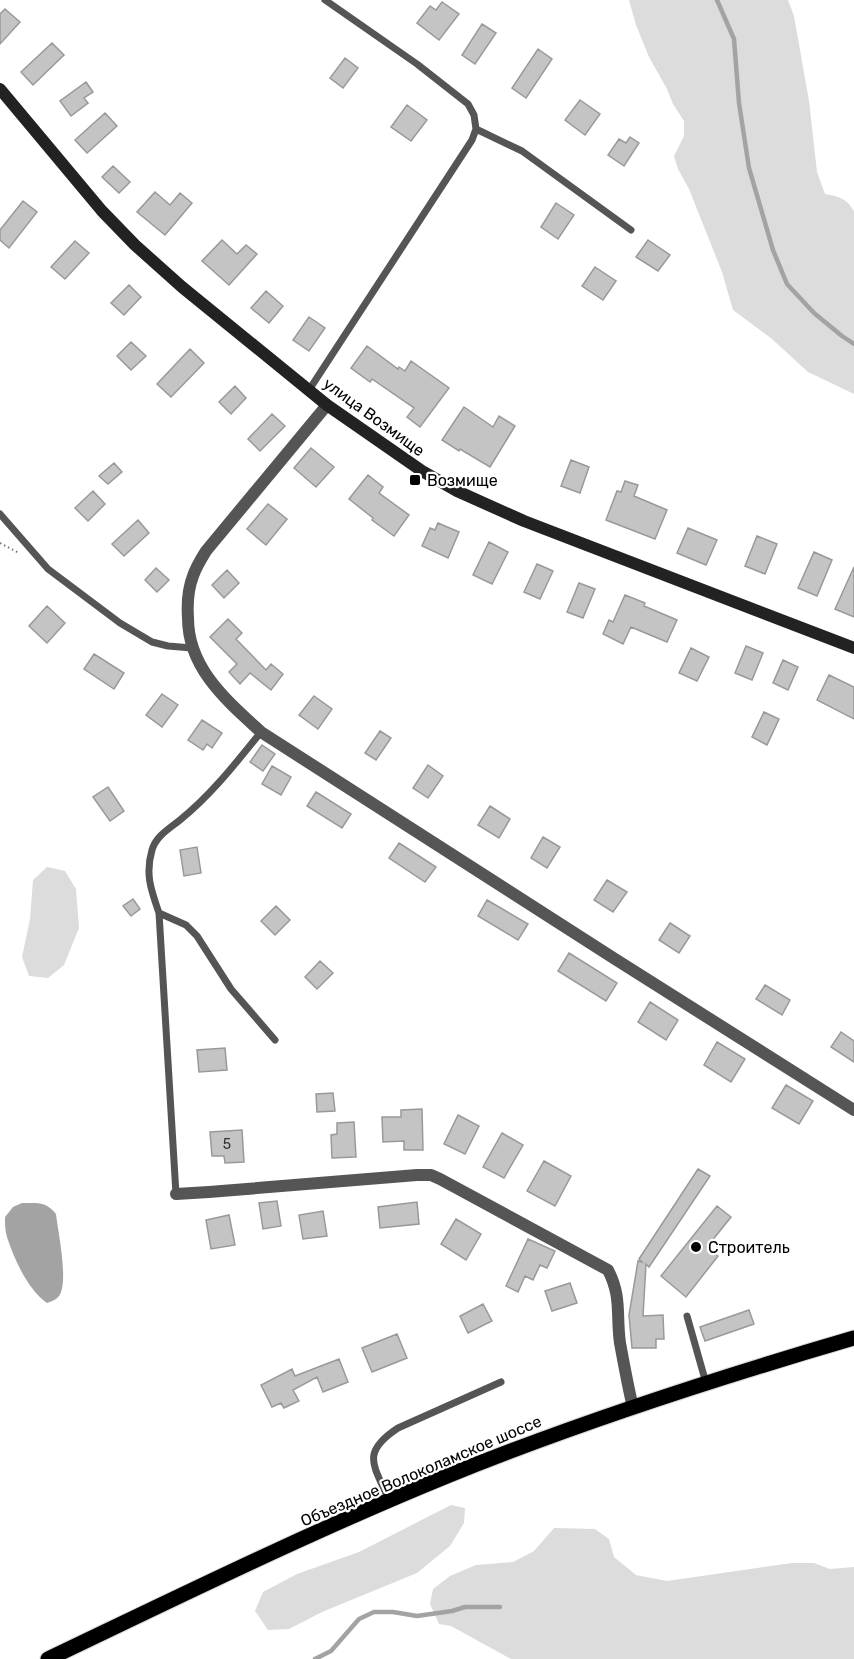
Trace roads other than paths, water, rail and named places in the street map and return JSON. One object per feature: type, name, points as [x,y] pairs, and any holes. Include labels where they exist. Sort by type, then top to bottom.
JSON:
[{"type":"main road","name":"улица Возмище","points":[[0,89],[75,180],[135,245],[182,287],[327,405],[422,471],[457,491],[524,521],[854,648]]},
{"type":"main road","name":"Объездное Волоколамское шоссе","points":[[48,1659],[389,1500],[528,1444],[705,1383],[854,1338]]},
{"type":"street","points":[[327,405],[206,551],[193,575],[187,601],[188,627],[192,648],[210,681],[261,732],[854,1110]]},
{"type":"street","points":[[176,1194],[417,1175],[431,1175],[440,1179],[608,1270],[619,1301],[620,1341],[633,1408]]},
{"type":"lane","points":[[309,390],[472,140],[476,129],[474,115],[468,104],[417,64],[325,0]]},
{"type":"lane","points":[[476,129],[522,151],[631,230]]},
{"type":"lane","points":[[0,514],[48,569],[120,624],[152,642],[192,648]]},
{"type":"lane","points":[[176,1194],[159,913],[149,885],[152,848],[159,836],[195,808],[227,774],[261,732]]},
{"type":"lane","points":[[159,913],[186,925],[197,936],[231,989],[275,1040]]},
{"type":"lane","points":[[687,1316],[705,1383]]},
{"type":"lane","points":[[389,1500],[373,1462],[374,1451],[383,1438],[398,1428],[501,1382]]},
{"type":"waterway","points":[[717,0],[734,39],[739,103],[749,168],[773,250],[787,284],[814,313],[854,344]]},
{"type":"waterway","points":[[315,1659],[331,1651],[359,1619],[374,1612],[417,1616],[465,1607],[500,1607]]},
{"type":"place","name":"Возмище","points":[[415,480]]},
{"type":"place","name":"Строитель","points":[[696,1247]]}]
